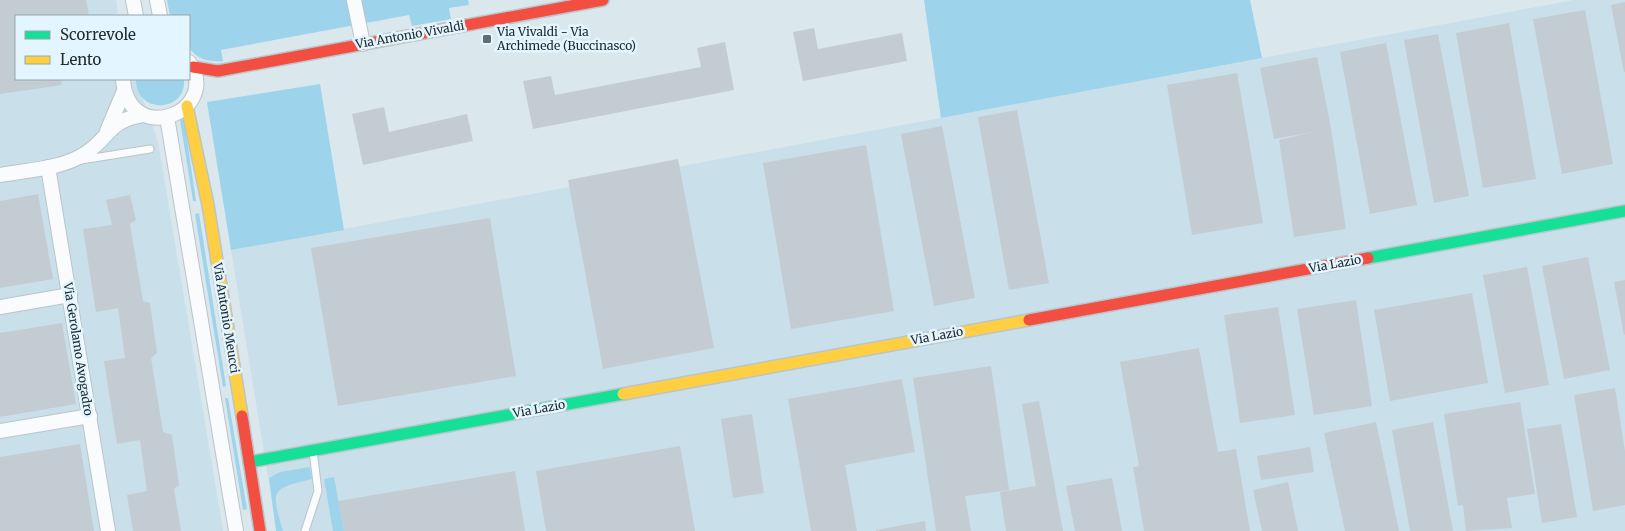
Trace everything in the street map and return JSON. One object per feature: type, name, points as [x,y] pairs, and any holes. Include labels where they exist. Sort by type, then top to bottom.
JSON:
[{"type":"street","points":[[133,0],[136,15]]},
{"type":"street","points":[[157,0],[160,15]]},
{"type":"street","points":[[354,0],[363,44]]},
{"type":"street","name":"Via Antonio Vivaldi","points":[[196,82],[218,71],[603,0]]},
{"type":"street","points":[[124,85],[129,101],[143,115],[152,118],[167,117],[180,112],[192,99],[196,82],[191,64]]},
{"type":"street","name":"Via Antonio Vivaldi","points":[[191,64],[218,71]]},
{"type":"street","points":[[107,131],[124,85]]},
{"type":"street","name":"Via Antonio Meucci","points":[[187,106],[208,205],[260,531]]},
{"type":"street","points":[[0,175],[71,161],[88,152],[107,131],[131,117],[143,115]]},
{"type":"street","name":"Via Antonio Meucci","points":[[167,117],[236,531]]},
{"type":"street","name":"Via Gerolamo Avogadro","points":[[48,167],[108,531]]},
{"type":"street","name":"Via Lazio","points":[[249,462],[1625,211]]},
{"type":"street","points":[[0,307],[70,296]]},
{"type":"street","points":[[0,431],[90,416]]},
{"type":"lane","points":[[71,161],[150,149]]},
{"type":"lane","points":[[305,531],[318,491],[313,450]]},
{"type":"shaded area","points":[[0,0],[116,0],[118,15],[15,15],[15,80],[136,80],[158,142],[223,531],[0,531]]},
{"type":"shaded area","points":[[167,0],[468,0],[469,5],[449,8],[451,19],[412,26],[409,15],[221,50],[223,61],[200,58],[190,49],[190,15],[170,15]]},
{"type":"shaded area","points":[[924,0],[1250,0],[1262,58],[941,118]]},
{"type":"shaded area","points":[[1574,0],[1625,0],[1625,531],[277,531],[231,250]]},
{"type":"shaded area","points":[[136,80],[184,80],[183,90],[178,98],[170,103],[152,104],[144,99],[138,91]]},
{"type":"shaded area","points":[[320,84],[344,230],[231,250],[207,102]]},
{"type":"shaded area","points":[[184,119],[196,201],[193,201],[180,120]]},
{"type":"shaded area","points":[[199,213],[226,386],[223,387],[195,214]]},
{"type":"shaded area","points":[[225,398],[228,398],[247,509],[243,510]]},
{"type":"shaded area","points":[[310,467],[312,479],[288,486],[277,493],[277,507],[283,531],[276,531],[269,478],[280,472]]},
{"type":"shaded area","points":[[334,477],[344,531],[333,531],[324,479]]},
{"type":"building","points":[[0,0],[86,0],[89,15],[15,15],[15,80],[61,80],[62,85],[0,94]]},
{"type":"building","points":[[1625,2],[1625,72],[1624,72],[1611,5]]},
{"type":"building","points":[[1585,10],[1613,164],[1562,174],[1533,19]]},
{"type":"building","points":[[1509,23],[1536,179],[1483,188],[1456,33]]},
{"type":"building","points":[[814,28],[818,49],[902,33],[907,61],[803,81],[793,32]]},
{"type":"building","points":[[1438,34],[1469,196],[1434,203],[1404,40]]},
{"type":"building","points":[[725,42],[734,90],[533,129],[523,81],[551,76],[555,95],[701,67],[697,48]]},
{"type":"building","points":[[1386,43],[1417,205],[1370,214],[1340,52]]},
{"type":"building","points":[[1317,57],[1331,128],[1346,229],[1294,237],[1279,140],[1313,132],[1274,139],[1260,68]]},
{"type":"building","points":[[1237,73],[1263,223],[1192,235],[1167,85]]},
{"type":"building","points":[[384,107],[389,132],[467,114],[473,141],[363,165],[352,114]]},
{"type":"building","points":[[1017,110],[1049,283],[1009,290],[978,117]]},
{"type":"building","points":[[942,126],[975,298],[934,306],[901,134]]},
{"type":"building","points":[[866,145],[894,311],[791,329],[763,163]]},
{"type":"building","points":[[678,159],[714,348],[603,369],[568,180]]},
{"type":"building","points":[[38,194],[53,279],[0,288],[0,201]]},
{"type":"building","points":[[130,195],[136,220],[130,224],[143,301],[150,303],[157,353],[151,358],[163,432],[172,435],[179,485],[174,489],[181,531],[133,531],[127,495],[147,491],[140,440],[117,444],[104,361],[125,358],[118,308],[96,312],[83,229],[112,225],[106,200]]},
{"type":"building","points":[[490,218],[516,376],[338,406],[311,248]]},
{"type":"building","points":[[1588,257],[1610,370],[1564,379],[1542,266]]},
{"type":"building","points":[[1527,267],[1549,385],[1505,393],[1483,275]]},
{"type":"building","points":[[1625,280],[1625,334],[1624,335],[1614,282]]},
{"type":"building","points":[[1472,293],[1488,383],[1390,401],[1374,310]]},
{"type":"building","points":[[1356,300],[1372,406],[1314,415],[1297,309]]},
{"type":"building","points":[[1278,307],[1295,415],[1240,423],[1224,315]]},
{"type":"building","points":[[62,323],[76,404],[0,417],[0,333]]},
{"type":"building","points":[[1199,348],[1218,452],[1236,449],[1250,531],[1144,531],[1133,467],[1139,466],[1120,362]]},
{"type":"building","points":[[991,366],[1009,490],[965,496],[971,531],[936,531],[913,378]]},
{"type":"building","points":[[902,379],[915,452],[845,465],[857,531],[811,531],[788,399]]},
{"type":"building","points":[[1615,388],[1625,451],[1625,505],[1593,511],[1574,395]]},
{"type":"building","points":[[1039,401],[1063,531],[1006,531],[1000,492],[1036,486],[1022,404]]},
{"type":"building","points":[[1520,402],[1535,494],[1507,498],[1512,528],[1466,531],[1463,505],[1458,506],[1444,414]]},
{"type":"building","points":[[752,414],[764,493],[733,498],[721,419]]},
{"type":"building","points":[[1376,422],[1399,531],[1345,531],[1324,433]]},
{"type":"building","points":[[1433,422],[1453,531],[1410,531],[1392,430]]},
{"type":"building","points":[[1561,424],[1577,517],[1542,523],[1527,429]]},
{"type":"building","points":[[80,444],[94,531],[0,531],[0,457]]},
{"type":"building","points":[[680,446],[695,531],[546,531],[536,471]]},
{"type":"building","points":[[1310,447],[1314,472],[1261,480],[1257,456]]},
{"type":"building","points":[[515,471],[525,531],[344,531],[338,501]]},
{"type":"building","points":[[1112,478],[1122,531],[1075,531],[1066,486]]},
{"type":"building","points":[[1288,482],[1298,531],[1262,531],[1253,490]]},
{"type":"building","points":[[925,521],[926,531],[876,531],[876,530]]},
{"type":"traffic: fast","points":[[1368,258],[1625,211]]},
{"type":"traffic: fast","points":[[249,462],[623,394]]},
{"type":"traffic: slow","points":[[187,106],[208,205],[242,416]]},
{"type":"traffic: slow","points":[[623,394],[1029,320]]},
{"type":"traffic: jam","points":[[193,67],[218,71],[603,0]]},
{"type":"traffic: jam","points":[[1029,320],[1368,258]]},
{"type":"traffic: jam","points":[[242,416],[260,531]]},
{"type":"place","name":"Via Vivaldi - Via Archimede (Buccinasco)","points":[[487,39]]}]
